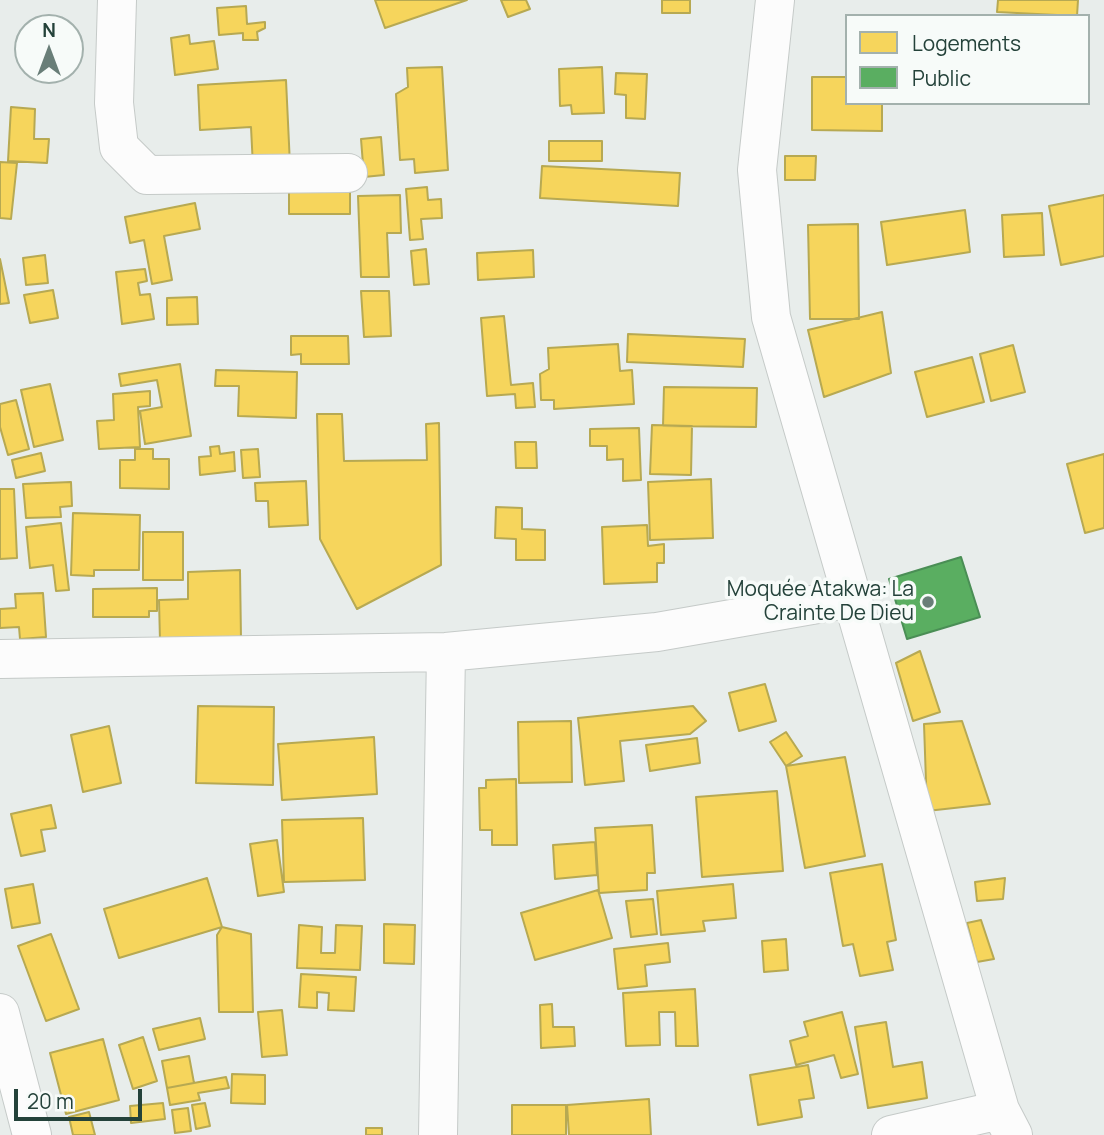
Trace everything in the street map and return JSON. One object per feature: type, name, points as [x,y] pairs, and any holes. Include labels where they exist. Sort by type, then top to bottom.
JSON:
[{"type":"street","points":[[117,0],[114,103],[119,146],[147,175],[348,173]]},
{"type":"street","points":[[775,0],[757,170],[771,317],[1007,1123],[891,1135]]},
{"type":"street","points":[[0,659],[446,652],[657,632],[852,598]]},
{"type":"street","points":[[438,1135],[446,652]]},
{"type":"street","points":[[0,1013],[32,1135]]},
{"type":"building: Logements","points":[[375,0],[467,0],[385,28]]},
{"type":"building: Logements","points":[[501,0],[526,0],[530,9],[508,17]]},
{"type":"building: Logements","points":[[662,0],[690,0],[690,13],[662,13]]},
{"type":"building: Logements","points":[[998,0],[1078,0],[1077,14],[997,12]]},
{"type":"building: Logements","points":[[246,6],[247,24],[265,22],[265,28],[257,32],[258,40],[243,40],[243,33],[219,35],[217,8]]},
{"type":"building: Logements","points":[[189,35],[190,44],[214,41],[218,69],[175,75],[171,38]]},
{"type":"building: Logements","points":[[442,67],[448,170],[415,173],[414,159],[400,160],[396,94],[408,87],[407,68]]},
{"type":"building: Logements","points":[[602,67],[604,113],[572,114],[571,105],[560,106],[559,69]]},
{"type":"building: Logements","points":[[616,73],[647,74],[645,119],[626,118],[626,95],[615,94]]},
{"type":"building: Logements","points":[[812,77],[845,77],[845,105],[882,105],[882,131],[812,130]]},
{"type":"building: Logements","points":[[286,80],[290,165],[253,167],[251,127],[200,130],[198,85]]},
{"type":"building: Logements","points":[[11,107],[35,109],[34,139],[49,139],[47,163],[8,161]]},
{"type":"building: Logements","points":[[381,137],[384,175],[364,177],[361,139]]},
{"type":"building: Logements","points":[[549,141],[602,141],[602,161],[549,161]]},
{"type":"building: Logements","points":[[785,156],[816,156],[815,180],[785,180]]},
{"type":"building: Logements","points":[[0,162],[17,163],[11,219],[0,218]]},
{"type":"building: Logements","points":[[542,166],[680,173],[678,206],[540,198]]},
{"type":"building: Logements","points":[[289,181],[350,181],[350,214],[289,214]]},
{"type":"building: Logements","points":[[427,187],[428,200],[441,199],[442,218],[421,219],[423,239],[410,240],[406,189]]},
{"type":"building: Logements","points":[[400,195],[401,233],[387,233],[389,277],[361,277],[358,196]]},
{"type":"building: Logements","points":[[1104,195],[1104,256],[1061,265],[1049,206]]},
{"type":"building: Logements","points":[[195,203],[200,229],[164,236],[172,280],[152,284],[144,240],[130,243],[125,217]]},
{"type":"building: Logements","points":[[965,210],[970,252],[887,265],[881,222]]},
{"type":"building: Logements","points":[[1042,213],[1044,255],[1004,257],[1002,215]]},
{"type":"building: Logements","points":[[858,224],[859,319],[810,319],[808,225]]},
{"type":"building: Logements","points":[[426,249],[429,284],[414,285],[411,251]]},
{"type":"building: Logements","points":[[533,250],[534,277],[478,280],[477,253]]},
{"type":"building: Logements","points":[[45,255],[48,283],[26,285],[23,258]]},
{"type":"building: Logements","points":[[0,259],[9,303],[0,304]]},
{"type":"building: Logements","points":[[145,269],[147,281],[138,283],[140,295],[150,294],[154,319],[122,324],[116,272]]},
{"type":"building: Logements","points":[[53,290],[58,318],[30,323],[24,295]]},
{"type":"building: Logements","points":[[361,291],[389,291],[391,336],[364,337]]},
{"type":"building: Logements","points":[[197,297],[198,324],[167,325],[167,298]]},
{"type":"building: Logements","points":[[882,312],[891,373],[824,397],[808,330]]},
{"type":"building: Logements","points":[[504,316],[511,385],[533,383],[535,407],[516,408],[515,394],[487,396],[481,318]]},
{"type":"building: Logements","points":[[628,334],[745,339],[743,367],[627,362]]},
{"type":"building: Logements","points":[[291,336],[348,336],[349,364],[301,364],[301,354],[291,355]]},
{"type":"building: Logements","points":[[618,344],[620,371],[632,370],[634,404],[554,409],[554,400],[541,400],[540,374],[549,369],[548,348]]},
{"type":"building: Logements","points":[[1013,345],[1025,392],[991,401],[980,354]]},
{"type":"building: Logements","points":[[972,357],[984,402],[927,417],[915,372]]},
{"type":"building: Logements","points":[[180,364],[191,436],[145,444],[140,411],[162,407],[157,380],[121,386],[119,374]]},
{"type":"building: Logements","points":[[216,370],[297,372],[296,418],[238,416],[239,386],[215,386]]},
{"type":"building: Logements","points":[[50,384],[63,440],[34,447],[21,390]]},
{"type":"building: Logements","points":[[664,387],[757,388],[756,427],[663,426]]},
{"type":"building: Logements","points":[[150,391],[150,406],[138,407],[140,447],[99,449],[97,421],[114,420],[113,394]]},
{"type":"building: Logements","points":[[16,400],[29,449],[8,455],[0,427],[0,404]]},
{"type":"building: Logements","points":[[317,414],[342,414],[344,461],[427,460],[426,424],[439,423],[441,565],[357,609],[320,539]]},
{"type":"building: Logements","points":[[652,425],[692,426],[691,475],[650,474]]},
{"type":"building: Logements","points":[[639,428],[641,480],[623,481],[623,459],[607,460],[607,446],[590,446],[590,429]]},
{"type":"building: Logements","points":[[515,442],[536,442],[537,468],[516,468]]},
{"type":"building: Logements","points":[[219,446],[220,454],[234,452],[235,471],[200,475],[199,457],[211,456],[210,447]]},
{"type":"building: Logements","points":[[135,449],[153,449],[153,459],[169,459],[169,489],[120,488],[120,460],[135,460]]},
{"type":"building: Logements","points":[[258,449],[260,477],[243,478],[241,450]]},
{"type":"building: Logements","points":[[41,453],[45,471],[16,478],[12,460]]},
{"type":"building: Logements","points":[[1104,454],[1104,528],[1085,533],[1067,464]]},
{"type":"building: Logements","points":[[711,479],[713,538],[650,540],[648,482]]},
{"type":"building: Logements","points":[[306,481],[308,525],[269,527],[268,501],[256,501],[255,483]]},
{"type":"building: Logements","points":[[71,482],[72,506],[60,507],[61,517],[26,518],[23,484]]},
{"type":"building: Logements","points":[[0,489],[14,489],[17,558],[0,559]]},
{"type":"building: Logements","points":[[496,507],[522,508],[522,529],[545,530],[545,560],[516,560],[516,539],[495,538]]},
{"type":"building: Logements","points":[[73,513],[140,515],[139,570],[94,570],[94,576],[71,575]]},
{"type":"building: Logements","points":[[61,523],[69,590],[56,591],[53,565],[30,568],[26,527]]},
{"type":"building: Logements","points":[[647,525],[648,546],[664,544],[664,563],[657,563],[657,582],[604,584],[602,527]]},
{"type":"building: Logements","points":[[143,532],[183,532],[183,580],[143,580]]},
{"type":"building: Logements","points":[[240,570],[241,639],[160,641],[159,600],[188,599],[188,572]]},
{"type":"building: Logements","points":[[157,588],[157,611],[149,611],[149,617],[93,617],[93,589]]},
{"type":"building: Logements","points":[[43,593],[46,637],[20,639],[19,627],[0,628],[0,609],[16,608],[15,594]]},
{"type":"building: Logements","points":[[920,651],[940,712],[913,721],[896,663]]},
{"type":"building: Logements","points":[[765,684],[776,721],[739,731],[729,693]]},
{"type":"building: Logements","points":[[198,706],[274,707],[273,785],[196,783]]},
{"type":"building: Logements","points":[[693,706],[706,721],[690,734],[620,741],[624,781],[585,785],[578,718]]},
{"type":"building: Logements","points":[[571,721],[572,782],[519,783],[518,722]]},
{"type":"building: Logements","points":[[962,721],[990,804],[927,811],[924,724]]},
{"type":"building: Logements","points":[[109,726],[121,783],[83,792],[71,735]]},
{"type":"building: Logements","points":[[786,732],[802,756],[786,766],[770,742]]},
{"type":"building: Logements","points":[[374,737],[377,794],[282,800],[278,744]]},
{"type":"building: Logements","points":[[697,738],[700,763],[650,771],[646,745]]},
{"type":"building: Logements","points":[[845,757],[865,856],[805,868],[786,766]]},
{"type":"building: Logements","points":[[516,779],[517,845],[492,845],[492,830],[480,830],[479,788],[486,788],[486,780]]},
{"type":"building: Logements","points":[[777,791],[783,871],[702,877],[696,797]]},
{"type":"building: Logements","points":[[51,805],[56,828],[41,830],[45,851],[21,856],[11,814]]},
{"type":"building: Logements","points":[[363,818],[365,880],[284,882],[282,820]]},
{"type":"building: Logements","points":[[652,825],[655,873],[647,873],[647,890],[599,893],[595,828]]},
{"type":"building: Logements","points":[[277,840],[284,892],[258,896],[250,844]]},
{"type":"building: Logements","points":[[595,842],[597,875],[555,879],[553,845]]},
{"type":"building: Logements","points":[[882,864],[896,940],[887,942],[893,970],[860,976],[853,944],[843,946],[830,873]]},
{"type":"building: Logements","points":[[207,878],[222,927],[119,958],[104,909]]},
{"type":"building: Logements","points":[[1005,878],[1003,899],[977,901],[975,882]]},
{"type":"building: Logements","points":[[33,884],[40,923],[12,928],[5,889]]},
{"type":"building: Logements","points":[[733,884],[736,918],[703,921],[705,931],[661,935],[657,891]]},
{"type":"building: Logements","points":[[598,890],[612,938],[535,960],[521,913]]},
{"type":"building: Logements","points":[[653,899],[657,934],[631,937],[626,901]]},
{"type":"building: Logements","points":[[981,920],[994,959],[977,962],[967,923]]},
{"type":"building: Logements","points":[[384,924],[415,925],[414,964],[384,963]]},
{"type":"building: Logements","points":[[299,925],[322,927],[321,953],[335,953],[336,925],[362,926],[360,970],[297,968]]},
{"type":"building: Logements","points":[[222,927],[251,934],[253,1012],[219,1012],[217,935]]},
{"type":"building: Logements","points":[[51,934],[79,1009],[46,1021],[18,946]]},
{"type":"building: Logements","points":[[786,939],[788,970],[764,972],[762,941]]},
{"type":"building: Logements","points":[[668,943],[670,962],[645,965],[647,986],[618,989],[614,949]]},
{"type":"building: Logements","points":[[301,974],[356,977],[354,1011],[328,1010],[329,993],[317,992],[317,1008],[299,1007]]},
{"type":"building: Logements","points":[[695,989],[698,1046],[676,1046],[675,1012],[659,1012],[660,1045],[626,1046],[623,993]]},
{"type":"building: Logements","points":[[552,1004],[553,1027],[574,1027],[575,1046],[541,1048],[540,1005]]},
{"type":"building: Logements","points":[[282,1010],[287,1055],[262,1057],[258,1012]]},
{"type":"building: Logements","points":[[842,1012],[858,1074],[841,1078],[834,1055],[796,1065],[790,1041],[808,1036],[804,1022]]},
{"type":"building: Logements","points":[[200,1018],[205,1039],[159,1050],[153,1029]]},
{"type":"building: Logements","points":[[886,1022],[893,1067],[922,1062],[927,1098],[868,1108],[855,1027]]},
{"type":"building: Logements","points":[[143,1037],[157,1081],[133,1089],[119,1045]]},
{"type":"building: Logements","points":[[103,1039],[119,1100],[66,1114],[50,1053]]},
{"type":"building: Logements","points":[[189,1056],[194,1083],[167,1088],[162,1061]]},
{"type":"building: Logements","points":[[808,1065],[814,1098],[799,1100],[802,1117],[758,1125],[750,1075]]},
{"type":"building: Logements","points":[[232,1074],[265,1075],[265,1104],[231,1103]]},
{"type":"building: Logements","points":[[226,1077],[229,1088],[198,1093],[200,1100],[170,1105],[167,1088]]},
{"type":"building: Logements","points":[[649,1099],[651,1135],[569,1135],[567,1105]]},
{"type":"building: Logements","points":[[163,1103],[165,1119],[131,1123],[130,1106]]},
{"type":"building: Logements","points":[[205,1103],[210,1126],[196,1129],[192,1105]]},
{"type":"building: Logements","points":[[512,1105],[566,1105],[566,1135],[512,1135]]},
{"type":"building: Logements","points":[[188,1108],[191,1131],[175,1133],[172,1110]]},
{"type":"building: Logements","points":[[89,1112],[95,1135],[73,1135],[69,1117]]},
{"type":"building: Logements","points":[[366,1128],[382,1128],[382,1135],[366,1135]]},
{"type":"building: Public","points":[[961,557],[980,617],[907,639],[889,579]]},
{"type":"place","name":"Moquée Atakwa: La Crainte De Dieu","points":[[928,602]]}]
